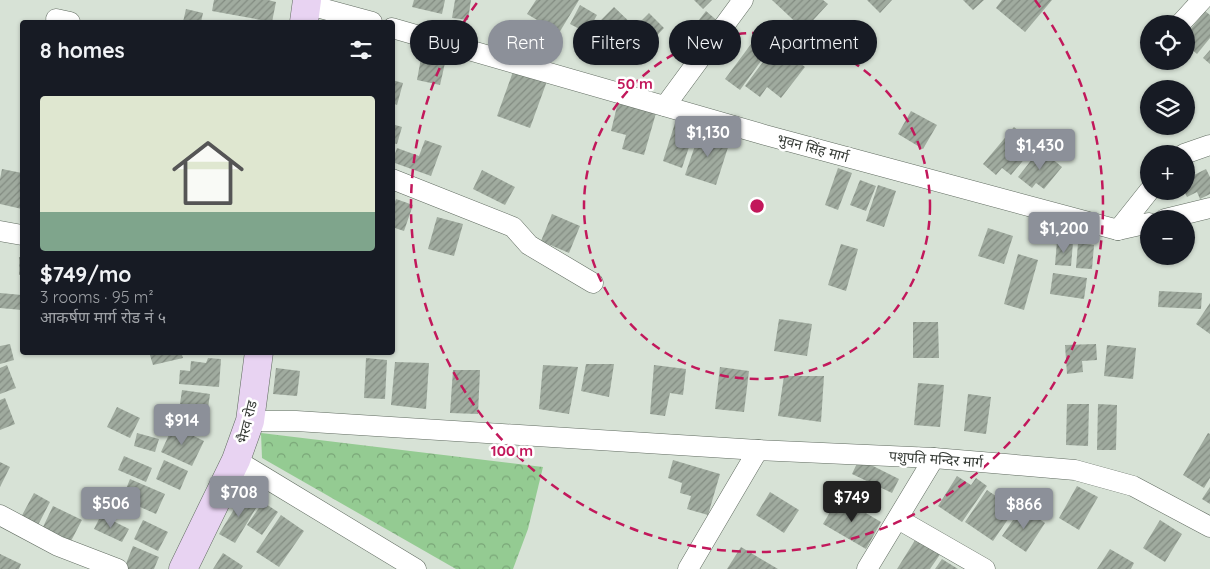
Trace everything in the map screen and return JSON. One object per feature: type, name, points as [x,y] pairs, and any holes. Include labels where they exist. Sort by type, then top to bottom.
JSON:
[{"type":"main road","name":"भैरव रोड","points":[[183,569],[236,460],[250,421],[259,355]]},
{"type":"street","points":[[665,106],[743,0]]},
{"type":"street","points":[[1188,15],[1202,0]]},
{"type":"street","points":[[306,9],[362,20]]},
{"type":"street","name":"भुवन सिंह मार्ग","points":[[395,29],[785,140],[1118,230],[1140,225]]},
{"type":"street","points":[[1195,150],[1210,145]]},
{"type":"street","points":[[395,180],[513,227],[529,244],[593,283]]},
{"type":"street","points":[[1118,230],[1142,200]]},
{"type":"street","points":[[1195,212],[1210,208]]},
{"type":"street","points":[[0,231],[20,235]]},
{"type":"street","name":"पशुपति मन्दिर मार्ग","points":[[250,421],[296,421],[758,450],[934,458],[1075,470],[1133,486],[1210,527]]},
{"type":"street","points":[[688,569],[758,450]]},
{"type":"street","points":[[868,569],[934,458]]},
{"type":"street","points":[[236,460],[416,569]]},
{"type":"street","points":[[0,515],[58,546],[118,569]]},
{"type":"street","points":[[898,518],[985,569]]},
{"type":"green space","points":[[261,433],[543,467],[528,529],[513,569],[456,569],[262,458]]},
{"type":"building","points":[[214,0],[268,0],[276,2],[272,20],[261,20],[212,11]]},
{"type":"building","points":[[414,0],[445,0],[442,14],[412,7]]},
{"type":"building","points":[[455,0],[471,0],[468,20],[452,18]]},
{"type":"building","points":[[536,0],[579,0],[563,26],[563,20],[537,20],[527,14]]},
{"type":"building","points":[[694,0],[712,0],[703,9]]},
{"type":"building","points":[[772,0],[823,0],[828,4],[813,20],[793,20]]},
{"type":"building","points":[[867,0],[892,0],[880,13]]},
{"type":"building","points":[[963,0],[984,0],[973,10]]},
{"type":"building","points":[[1002,0],[1052,0],[1025,32],[996,8]]},
{"type":"building","points":[[580,5],[597,15],[594,20],[573,20],[573,26],[570,24]]},
{"type":"building","points":[[614,7],[628,20],[601,20]]},
{"type":"building","points":[[186,9],[203,13],[201,20],[183,20]]},
{"type":"building","points":[[706,11],[716,20],[699,20]]},
{"type":"building","points":[[1205,11],[1210,15],[1210,38],[1197,54],[1195,52],[1195,24]]},
{"type":"building","points":[[649,13],[656,20],[642,20]]},
{"type":"building","points":[[659,23],[664,28],[659,33]]},
{"type":"building","points":[[751,44],[751,65],[758,65],[740,90],[725,79],[735,65],[741,65],[741,58]]},
{"type":"building","points":[[1210,50],[1210,64],[1203,58]]},
{"type":"building","points":[[420,65],[445,65],[440,85],[417,80]]},
{"type":"building","points":[[761,65],[802,65],[805,67],[781,98],[767,87],[760,97],[745,86]]},
{"type":"building","points":[[514,69],[547,81],[530,128],[497,116]]},
{"type":"building","points":[[395,81],[403,83],[397,105],[395,104]]},
{"type":"building","points":[[618,102],[656,113],[644,155],[622,149],[626,135],[611,131]]},
{"type":"building","points":[[911,111],[937,125],[923,149],[898,134]]},
{"type":"building","points":[[676,120],[696,126],[682,168],[663,161]]},
{"type":"building","points":[[395,125],[402,127],[397,144],[395,144]]},
{"type":"building","points":[[1014,127],[1036,145],[1011,175],[1002,168],[996,175],[983,164]]},
{"type":"building","points":[[700,131],[730,141],[716,185],[685,175]]},
{"type":"building","points":[[425,140],[442,146],[431,176],[395,163],[397,148],[419,156]]},
{"type":"building","points":[[1040,149],[1062,167],[1044,189],[1036,183],[1032,188],[1018,177]]},
{"type":"building","points":[[838,168],[852,173],[838,210],[825,205]]},
{"type":"building","points":[[2,169],[20,173],[20,209],[0,204]]},
{"type":"building","points":[[1206,169],[1210,177],[1210,194],[1200,199],[1197,192],[1195,193],[1195,174]]},
{"type":"building","points":[[482,170],[515,187],[505,205],[473,189]]},
{"type":"building","points":[[860,180],[876,186],[866,211],[850,205]]},
{"type":"building","points":[[878,185],[896,191],[884,227],[866,221]]},
{"type":"building","points":[[396,199],[413,205],[404,231],[395,228]]},
{"type":"building","points":[[552,214],[580,226],[569,253],[541,241]]},
{"type":"building","points":[[437,217],[463,224],[454,256],[428,249]]},
{"type":"building","points":[[988,228],[1013,236],[1004,264],[978,256]]},
{"type":"building","points":[[1057,241],[1073,242],[1071,266],[1055,265]]},
{"type":"building","points":[[1078,243],[1094,245],[1092,269],[1076,268]]},
{"type":"building","points":[[841,244],[858,249],[846,291],[828,285]]},
{"type":"building","points":[[1018,254],[1038,260],[1024,310],[1004,304]]},
{"type":"building","points":[[19,257],[20,257],[20,275]]},
{"type":"building","points":[[1053,273],[1087,278],[1084,299],[1050,294]]},
{"type":"building","points":[[1159,291],[1202,293],[1201,309],[1158,307]]},
{"type":"building","points":[[0,293],[20,295],[20,310],[0,308]]},
{"type":"building","points":[[1210,303],[1210,334],[1196,324]]},
{"type":"building","points":[[779,319],[812,324],[807,356],[774,351]]},
{"type":"building","points":[[913,322],[938,322],[939,358],[913,358]]},
{"type":"building","points":[[10,344],[14,360],[0,364],[0,346]]},
{"type":"building","points":[[1096,344],[1097,360],[1082,361],[1083,372],[1067,374],[1065,345]]},
{"type":"building","points":[[1107,345],[1136,348],[1133,379],[1104,376]]},
{"type":"building","points":[[150,355],[182,355],[183,358],[153,365]]},
{"type":"building","points":[[208,358],[221,359],[219,387],[179,384],[180,370],[190,371],[191,361],[206,363]]},
{"type":"building","points":[[366,358],[387,360],[385,399],[364,398]]},
{"type":"building","points":[[395,362],[429,363],[426,409],[391,405]]},
{"type":"building","points":[[586,364],[614,364],[609,397],[581,391]]},
{"type":"building","points":[[7,365],[16,388],[0,394],[0,368]]},
{"type":"building","points":[[543,365],[578,367],[569,414],[539,409]]},
{"type":"building","points":[[654,365],[686,369],[683,395],[670,393],[665,416],[650,414]]},
{"type":"building","points":[[720,367],[749,371],[744,412],[715,409]]},
{"type":"building","points":[[276,368],[300,371],[297,396],[273,394]]},
{"type":"building","points":[[453,370],[480,370],[478,414],[450,413]]},
{"type":"building","points":[[784,376],[824,376],[821,422],[778,416]]},
{"type":"building","points":[[918,383],[944,385],[940,427],[914,425]]},
{"type":"building","points":[[182,390],[210,394],[206,422],[178,418]]},
{"type":"building","points":[[968,394],[991,397],[986,434],[964,431]]},
{"type":"building","points":[[5,398],[15,424],[0,430],[0,400]]},
{"type":"building","points":[[1067,404],[1089,404],[1088,446],[1066,445]]},
{"type":"building","points":[[1098,404],[1117,405],[1116,450],[1097,450]]},
{"type":"building","points":[[117,407],[140,418],[130,438],[107,427]]},
{"type":"building","points":[[173,426],[204,441],[192,466],[161,452]]},
{"type":"building","points":[[137,433],[159,439],[155,452],[134,446]]},
{"type":"building","points":[[1208,433],[1210,434],[1210,478],[1204,488],[1183,475]]},
{"type":"building","points":[[124,456],[152,468],[146,482],[118,470]]},
{"type":"building","points":[[859,459],[899,479],[892,493],[852,474]]},
{"type":"building","points":[[164,460],[188,471],[180,490],[156,479]]},
{"type":"building","points":[[673,460],[720,474],[708,515],[687,509],[691,496],[680,493],[682,483],[668,478]]},
{"type":"building","points":[[0,462],[10,467],[0,487]]},
{"type":"building","points":[[957,476],[971,485],[976,478],[987,486],[962,522],[938,506]]},
{"type":"building","points":[[130,479],[165,494],[156,514],[122,499]]},
{"type":"building","points":[[1077,486],[1098,497],[1079,530],[1059,518]]},
{"type":"building","points":[[1210,487],[1210,504],[1202,499]]},
{"type":"building","points":[[987,490],[1015,509],[993,541],[965,522]]},
{"type":"building","points":[[770,492],[799,510],[784,533],[756,515]]},
{"type":"building","points":[[34,493],[50,502],[37,527],[20,519]]},
{"type":"building","points":[[244,493],[259,503],[235,543],[219,534]]},
{"type":"building","points":[[839,497],[881,522],[866,549],[823,524]]},
{"type":"building","points":[[263,502],[278,512],[262,535],[247,525]]},
{"type":"building","points":[[53,506],[82,520],[71,541],[43,527]]},
{"type":"building","points":[[1022,507],[1045,523],[1026,552],[1002,536]]},
{"type":"building","points":[[101,515],[129,529],[122,542],[94,529]]},
{"type":"building","points":[[281,515],[304,531],[279,567],[256,552]]},
{"type":"building","points":[[143,520],[168,532],[158,551],[134,539]]},
{"type":"building","points":[[1160,520],[1182,534],[1165,562],[1143,548]]},
{"type":"building","points":[[917,537],[941,553],[930,569],[897,569]]},
{"type":"building","points":[[133,546],[159,557],[154,569],[124,569]]},
{"type":"building","points":[[741,547],[778,569],[727,569]]},
{"type":"building","points":[[1110,549],[1134,563],[1131,569],[1097,569]]},
{"type":"building","points":[[223,553],[243,566],[241,569],[213,569]]},
{"type":"building","points":[[0,554],[21,564],[19,569],[0,569]]},
{"type":"building","points":[[942,559],[958,569],[935,569]]}]
